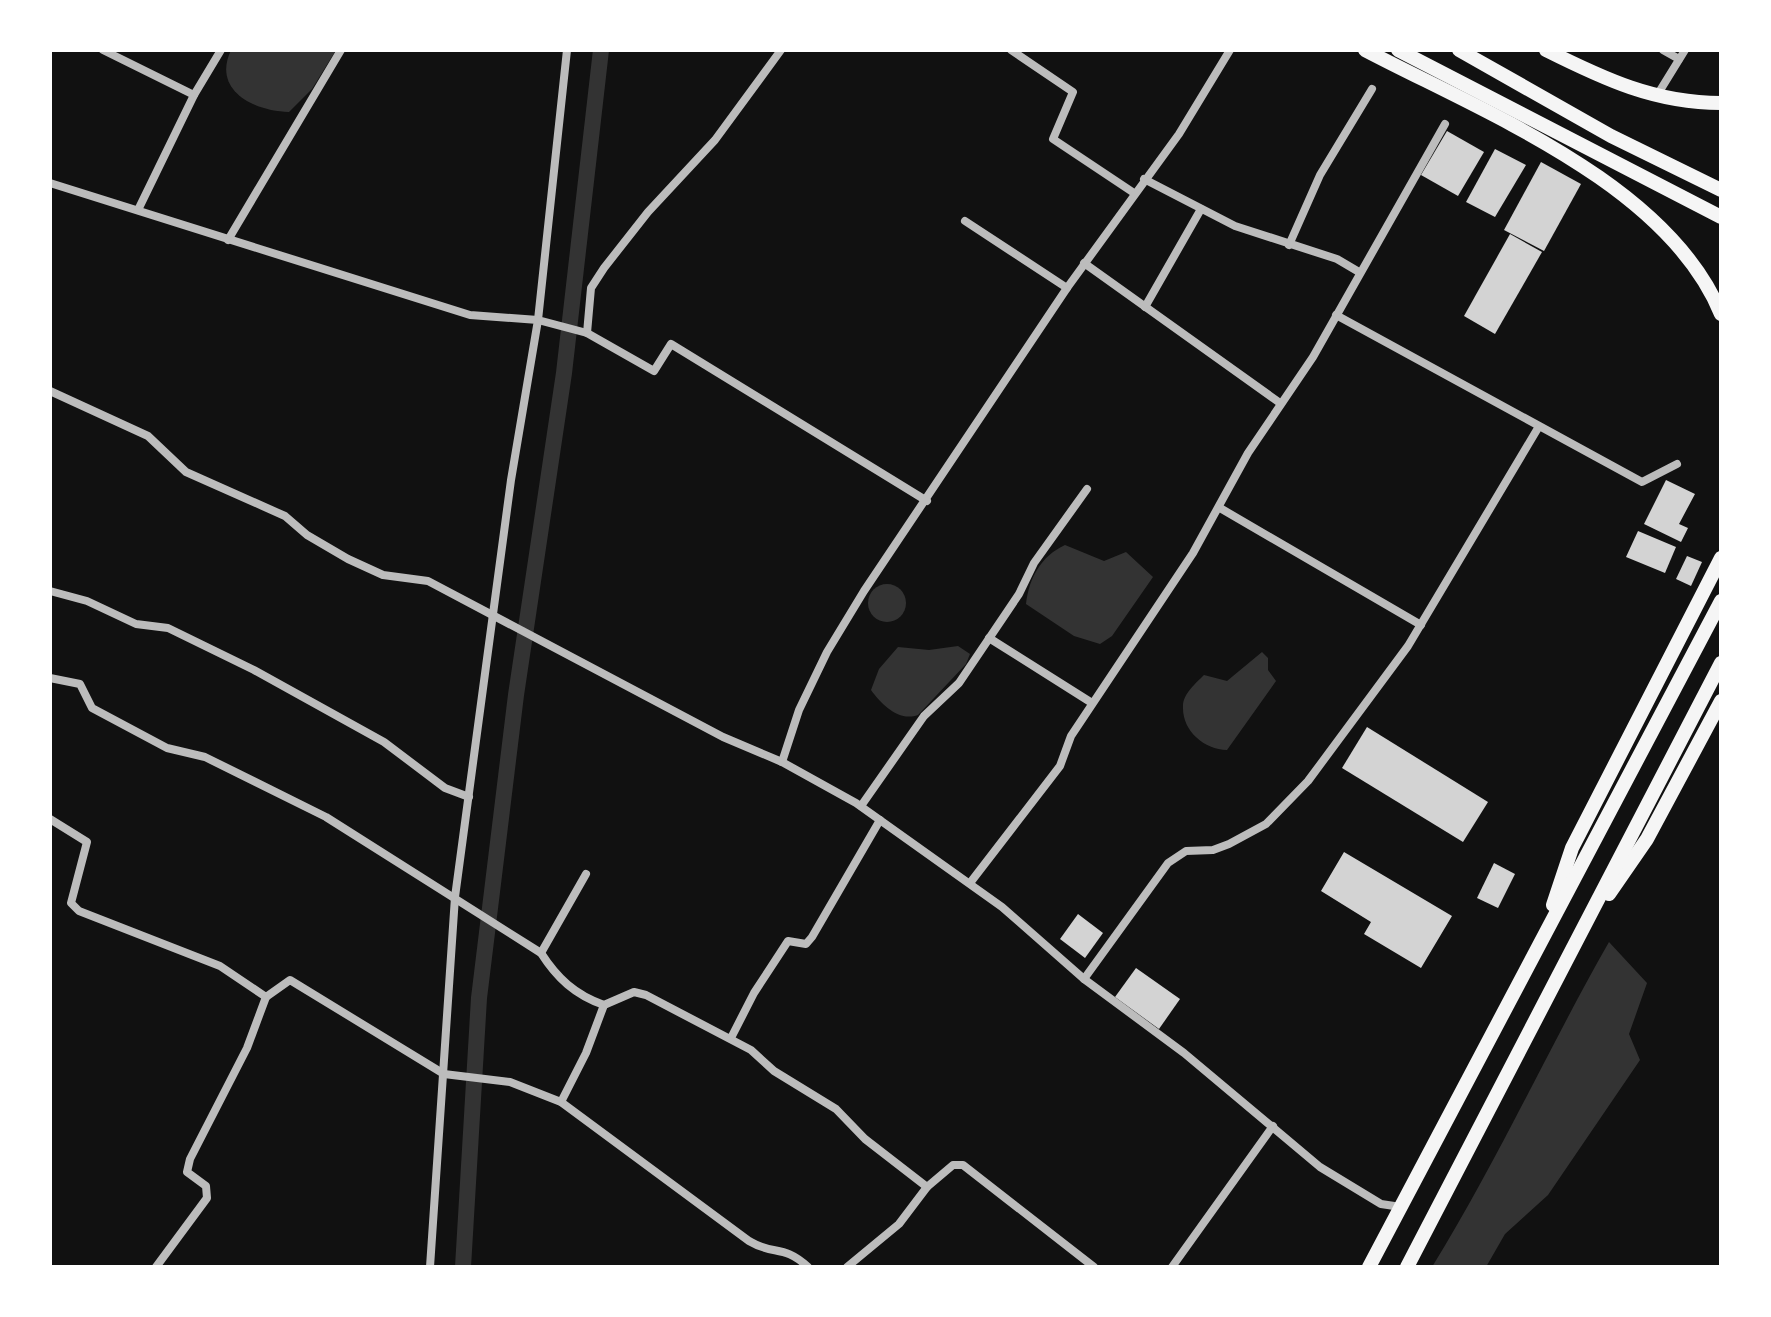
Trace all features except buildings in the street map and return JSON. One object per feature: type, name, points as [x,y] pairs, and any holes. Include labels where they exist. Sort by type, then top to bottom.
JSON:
[{"type":"main road","points":[[1365,50],[1537,140],[1614,188],[1682,247],[1701,273],[1721,314]]},
{"type":"main road","points":[[1398,50],[1716,215]]},
{"type":"main road","points":[[1459,50],[1611,136],[1721,190]]},
{"type":"main road","points":[[1546,50],[1618,85],[1656,97],[1721,103]]},
{"type":"main road","points":[[1548,925],[1572,848],[1721,558]]},
{"type":"main road","points":[[1369,1267],[1721,601]]},
{"type":"main road","points":[[1407,1267],[1721,663]]},
{"type":"main road","points":[[1581,933],[1647,839],[1721,701]]},
{"type":"street","points":[[103,50],[194,95]]},
{"type":"street","points":[[138,210],[194,95],[221,50]]},
{"type":"street","points":[[228,240],[341,50]]},
{"type":"street","points":[[430,1267],[455,897],[511,480],[538,320],[567,50]]},
{"type":"street","points":[[587,332],[591,288],[604,268],[648,212],[715,140],[781,50]]},
{"type":"street","points":[[1011,50],[1073,92],[1053,139],[1134,193]]},
{"type":"street","points":[[782,762],[799,710],[827,652],[1067,288],[1179,134],[1230,50]]},
{"type":"street","points":[[1663,50],[1679,59]]},
{"type":"street","points":[[1656,97],[1685,50]]},
{"type":"street","points":[[1289,245],[1320,175],[1372,89]]},
{"type":"street","points":[[970,883],[1060,766],[1071,736],[1220,508],[1280,403],[1313,357],[1445,124]]},
{"type":"street","points":[[1144,179],[1201,209],[1289,245],[1337,259],[1359,272]]},
{"type":"street","points":[[50,183],[470,315],[538,320],[587,332],[654,371],[671,344],[927,501]]},
{"type":"street","points":[[1145,307],[1201,209]]},
{"type":"street","points":[[965,221],[1067,288]]},
{"type":"street","points":[[1084,263],[1280,403]]},
{"type":"street","points":[[1336,315],[1538,428],[1642,482],[1677,464]]},
{"type":"street","points":[[50,391],[148,436],[186,472],[285,516],[307,535],[348,559],[383,575],[428,581],[723,737],[782,762],[861,806],[1024,924],[1084,979],[1273,1126],[1320,1167],[1381,1204],[1401,1207]]},
{"type":"street","points":[[1084,979],[1168,863],[1186,851],[1213,850],[1229,844],[1266,824],[1287,804],[1421,625],[1538,428]]},
{"type":"street","points":[[861,806],[924,716],[959,683],[1019,594],[1034,563],[1087,489]]},
{"type":"street","points":[[1220,508],[1421,625]]},
{"type":"street","points":[[50,591],[87,601],[136,624],[168,628],[254,670],[384,742],[445,788],[469,797]]},
{"type":"street","points":[[989,638],[1092,703]]},
{"type":"street","points":[[50,678],[80,684],[92,708],[167,748],[205,757],[326,817],[455,897],[470,911],[541,953],[557,979],[604,1005]]},
{"type":"street","points":[[50,819],[87,842],[71,903],[79,911],[220,966],[266,997]]},
{"type":"street","points":[[731,1038],[754,993],[788,941],[806,944],[812,937],[880,820]]},
{"type":"street","points":[[541,953],[586,874]]},
{"type":"street","points":[[156,1267],[207,1198],[206,1186],[187,1172],[190,1159],[247,1048],[266,997],[290,980],[444,1074],[460,1073],[500,1080],[561,1102],[749,1241],[763,1249],[794,1253],[808,1267]]},
{"type":"street","points":[[561,1102],[586,1053],[604,1005],[634,992],[646,995],[731,1038],[836,1109],[865,1139],[927,1187]]},
{"type":"street","points":[[1172,1267],[1273,1126]]},
{"type":"street","points":[[847,1267],[899,1224],[927,1187],[953,1165],[963,1165],[1094,1267]]},
{"type":"shaded area","points":[[231,50],[336,50],[312,89],[289,112],[262,108],[239,96],[227,76]]},
{"type":"shaded area","points":[[1065,545],[1104,561],[1126,552],[1153,577],[1112,636],[1100,644],[1074,636],[1026,604],[1038,569],[1049,555]]},
{"type":"shaded area","points":[[887,584],[900,590],[906,603],[900,616],[887,622],[874,616],[868,603],[874,590]]},
{"type":"shaded area","points":[[958,646],[970,654],[966,664],[918,715],[898,714],[871,690],[879,669],[898,647],[929,650]]},
{"type":"shaded area","points":[[1262,652],[1268,658],[1268,670],[1276,681],[1227,750],[1210,746],[1196,737],[1186,723],[1183,706],[1194,685],[1204,675],[1227,681]]},
{"type":"shaded area","points":[[1609,942],[1647,983],[1629,1034],[1640,1060],[1548,1195],[1505,1234],[1486,1267],[1432,1267],[1478,1187]]},
{"type":"waterway","points":[[463,1267],[479,998],[516,695],[564,373],[601,50]]}]
